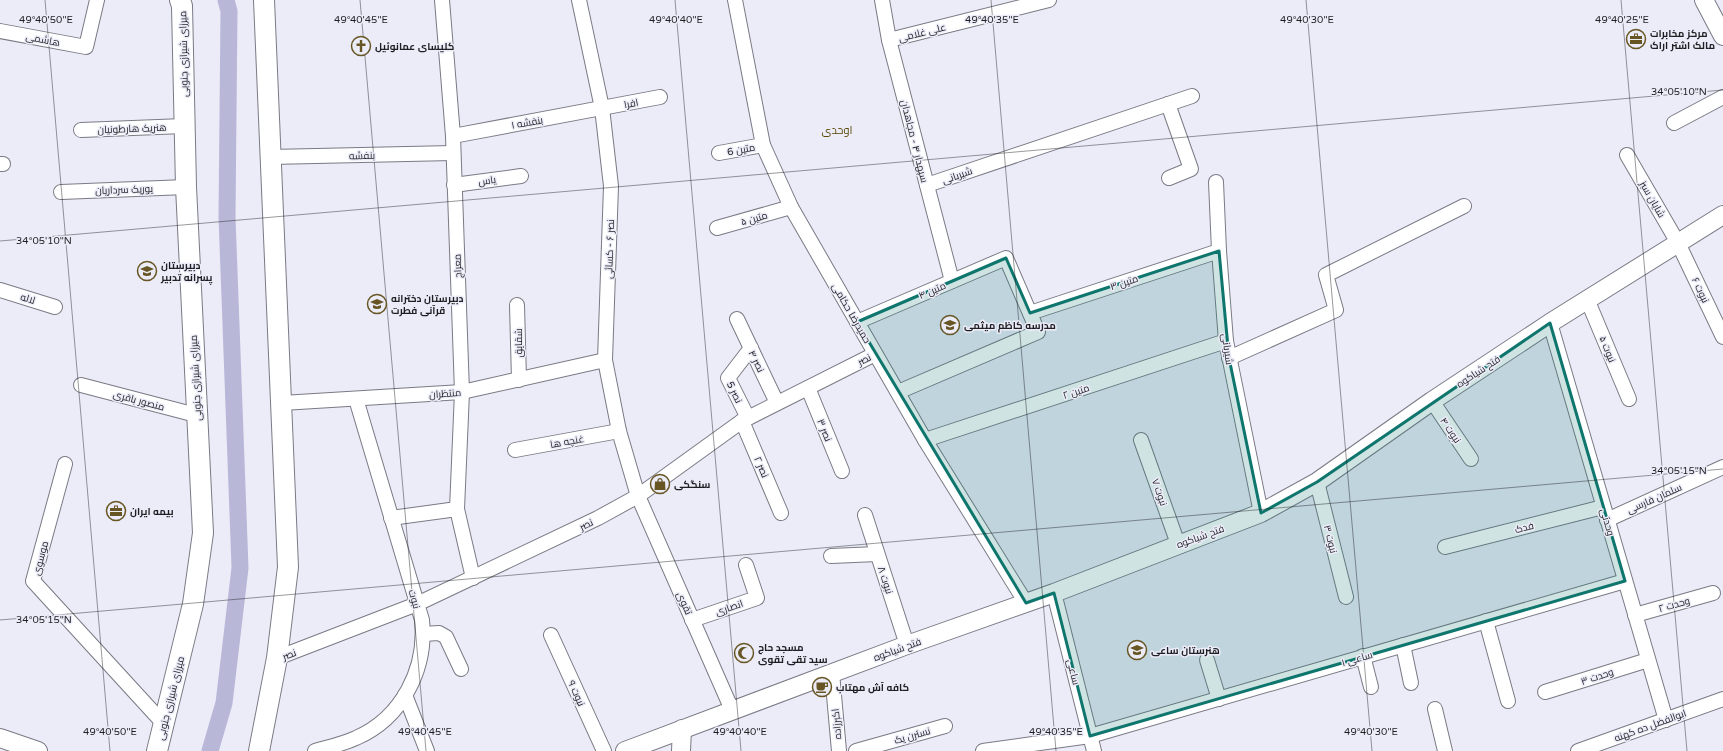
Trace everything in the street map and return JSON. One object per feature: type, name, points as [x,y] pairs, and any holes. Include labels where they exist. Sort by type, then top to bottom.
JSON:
[{"type":"main road","name":"میرزای شیرازی جنوبی","points":[[157,751],[193,604],[202,533],[186,187],[182,6],[180,0]]},
{"type":"main road","points":[[259,751],[277,658],[288,567],[264,0]]},
{"type":"street","name":"هاشمی","points":[[0,31],[86,47],[97,0]]},
{"type":"street","name":"معراج","points":[[442,0],[453,136],[462,392],[457,509],[473,578]]},
{"type":"street","name":"نصر ۶ - کسائی","points":[[579,0],[602,108],[611,186],[605,360],[619,431],[638,496]]},
{"type":"street","name":"حمیدرضا حکامی","points":[[735,0],[763,145],[791,207],[925,440],[1026,603]]},
{"type":"street","name":"سپهدار ۴ - مجاهدان","points":[[882,0],[889,40],[952,281]]},
{"type":"street","name":"علی غلامی","points":[[889,40],[1048,0]]},
{"type":"street","points":[[1704,0],[1723,36]]},
{"type":"street","name":"شیربانی","points":[[926,185],[1192,96]]},
{"type":"street","name":"افرا","points":[[602,108],[660,97]]},
{"type":"street","points":[[1674,123],[1723,97]]},
{"type":"street","points":[[1168,104],[1192,169],[1169,178]]},
{"type":"street","name":"بنفشه ۱","points":[[453,136],[602,108]]},
{"type":"street","name":"هنریک هارطونیان","points":[[81,130],[184,126]]},
{"type":"street","name":"متین 6","points":[[719,153],[763,145]]},
{"type":"street","name":"بنفشه","points":[[270,157],[453,153]]},
{"type":"street","name":"شایان سبز","points":[[1627,155],[1678,243]]},
{"type":"street","name":"یاس","points":[[454,184],[521,176]]},
{"type":"street","name":"شیربانی","points":[[1216,182],[1219,251],[1226,342],[1261,513]]},
{"type":"street","name":"یوریک سرداریان","points":[[62,192],[186,187]]},
{"type":"street","points":[[1229,358],[1336,310],[1326,275],[1464,206]]},
{"type":"street","name":"متین ۵","points":[[717,228],[791,207]]},
{"type":"street","name":"فتح شیاکوه","points":[[625,751],[907,645],[1054,593],[1261,513],[1317,482],[1432,401],[1550,323],[1723,215]]},
{"type":"street","name":"نبوت ۶","points":[[1678,243],[1723,335]]},
{"type":"street","name":"متین ۳","points":[[1030,313],[1219,251]]},
{"type":"street","name":"متین ۴","points":[[857,322],[1006,258],[1030,313]]},
{"type":"street","name":"لاله","points":[[0,290],[55,307]]},
{"type":"street","name":"نبوت ۵","points":[[1587,299],[1629,399]]},
{"type":"street","name":"شقایق","points":[[517,305],[519,380]]},
{"type":"street","points":[[898,392],[1038,332],[1030,313]]},
{"type":"street","name":"نصر ۴","points":[[737,319],[777,404]]},
{"type":"street","name":"وحدتی","points":[[1550,323],[1666,720]]},
{"type":"street","name":"متین ۲","points":[[925,440],[1226,342]]},
{"type":"street","name":"نصر 5","points":[[745,420],[728,378],[750,348]]},
{"type":"street","name":"نصر","points":[[277,658],[417,604],[598,518],[638,496],[745,420],[875,354]]},
{"type":"street","name":"منتظران","points":[[282,403],[462,392],[605,360]]},
{"type":"street","name":"منصور باقری","points":[[81,385],[196,415]]},
{"type":"street","name":"نصر ۳","points":[[808,388],[842,471]]},
{"type":"street","name":"نبوت","points":[[315,751],[342,744],[371,730],[384,720],[405,695],[418,666],[423,634],[417,604],[356,399]]},
{"type":"street","name":"نبوت ۴","points":[[1432,401],[1471,459]]},
{"type":"street","name":"نصر ۲","points":[[745,420],[781,513]]},
{"type":"street","name":"غنچه ها","points":[[515,450],[619,431]]},
{"type":"street","name":"نبوت ۷","points":[[1141,440],[1178,544]]},
{"type":"street","name":"موسوی","points":[[65,464],[34,581],[164,724]]},
{"type":"street","name":"سلمان فارسی","points":[[1605,513],[1723,467]]},
{"type":"street","name":"نبوت ۳","points":[[1317,482],[1346,597]]},
{"type":"street","name":"تقوی","points":[[638,496],[732,710]]},
{"type":"street","points":[[392,518],[457,509]]},
{"type":"street","name":"فدک","points":[[1445,547],[1605,513]]},
{"type":"street","name":"نبوت ۸","points":[[865,515],[907,645]]},
{"type":"street","points":[[831,556],[877,554]]},
{"type":"street","name":"انصاری","points":[[692,620],[757,598],[746,565]]},
{"type":"street","name":"ساعی ۱","points":[[983,751],[1090,736],[1625,581]]},
{"type":"street","name":"ساعی","points":[[1054,593],[1094,751]]},
{"type":"street","name":"وحدت ۲","points":[[1635,616],[1713,593]]},
{"type":"street","points":[[1486,621],[1508,701]]},
{"type":"street","points":[[423,634],[438,632],[446,637],[461,669]]},
{"type":"street","name":"نبوت ۹","points":[[551,635],[604,751]]},
{"type":"street","points":[[1403,645],[1411,683]]},
{"type":"street","points":[[1363,656],[1371,687]]},
{"type":"street","points":[[1207,660],[1219,698]]},
{"type":"street","name":"وحدت ۳","points":[[1545,692],[1648,660]]},
{"type":"street","name":"اکبرزاده","points":[[832,673],[839,751]]},
{"type":"street","points":[[405,695],[427,751]]},
{"type":"street","name":"ابوالفضل ده کهنه","points":[[1578,751],[1723,699]]},
{"type":"street","points":[[1435,709],[1445,751]]},
{"type":"street","name":"نسترن یک","points":[[856,751],[945,726]]},
{"type":"street","points":[[681,751],[682,729]]},
{"type":"street","points":[[0,738],[38,751]]},
{"type":"highlighted area","points":[[1219,251],[1229,358],[1261,513],[1317,482],[1550,323],[1625,581],[1090,736],[1054,593],[1026,603],[857,322],[1006,258],[1030,313]]},
{"type":"waterway","points":[[210,751],[224,703],[240,568],[227,217],[229,11],[226,0]]},
{"type":"place","name":"مرکز مخابرات مالک اشتر اراک","points":[[1636,39]]},
{"type":"place","name":"کلیسای عمانوئیل","points":[[361,46]]},
{"type":"place","name":"دبیرستان پسرانه تدبیر","points":[[147,271]]},
{"type":"place","name":"دبیرستان دخترانه قرآنی فطرت","points":[[377,304]]},
{"type":"place","name":"مدرسه كاظم ميثمى","points":[[950,325]]},
{"type":"place","name":"سنگکی","points":[[660,484]]},
{"type":"place","name":"بیمه ایران","points":[[116,511]]},
{"type":"place","name":"هنرستان ساعی","points":[[1137,650]]},
{"type":"place","name":"مسجد حاج سید تقی تقوی","points":[[744,653]]},
{"type":"place","name":"کافه آش مهتاب","points":[[822,687]]},
{"type":"district","name":"اوحدی","points":[[837,130]]}]
